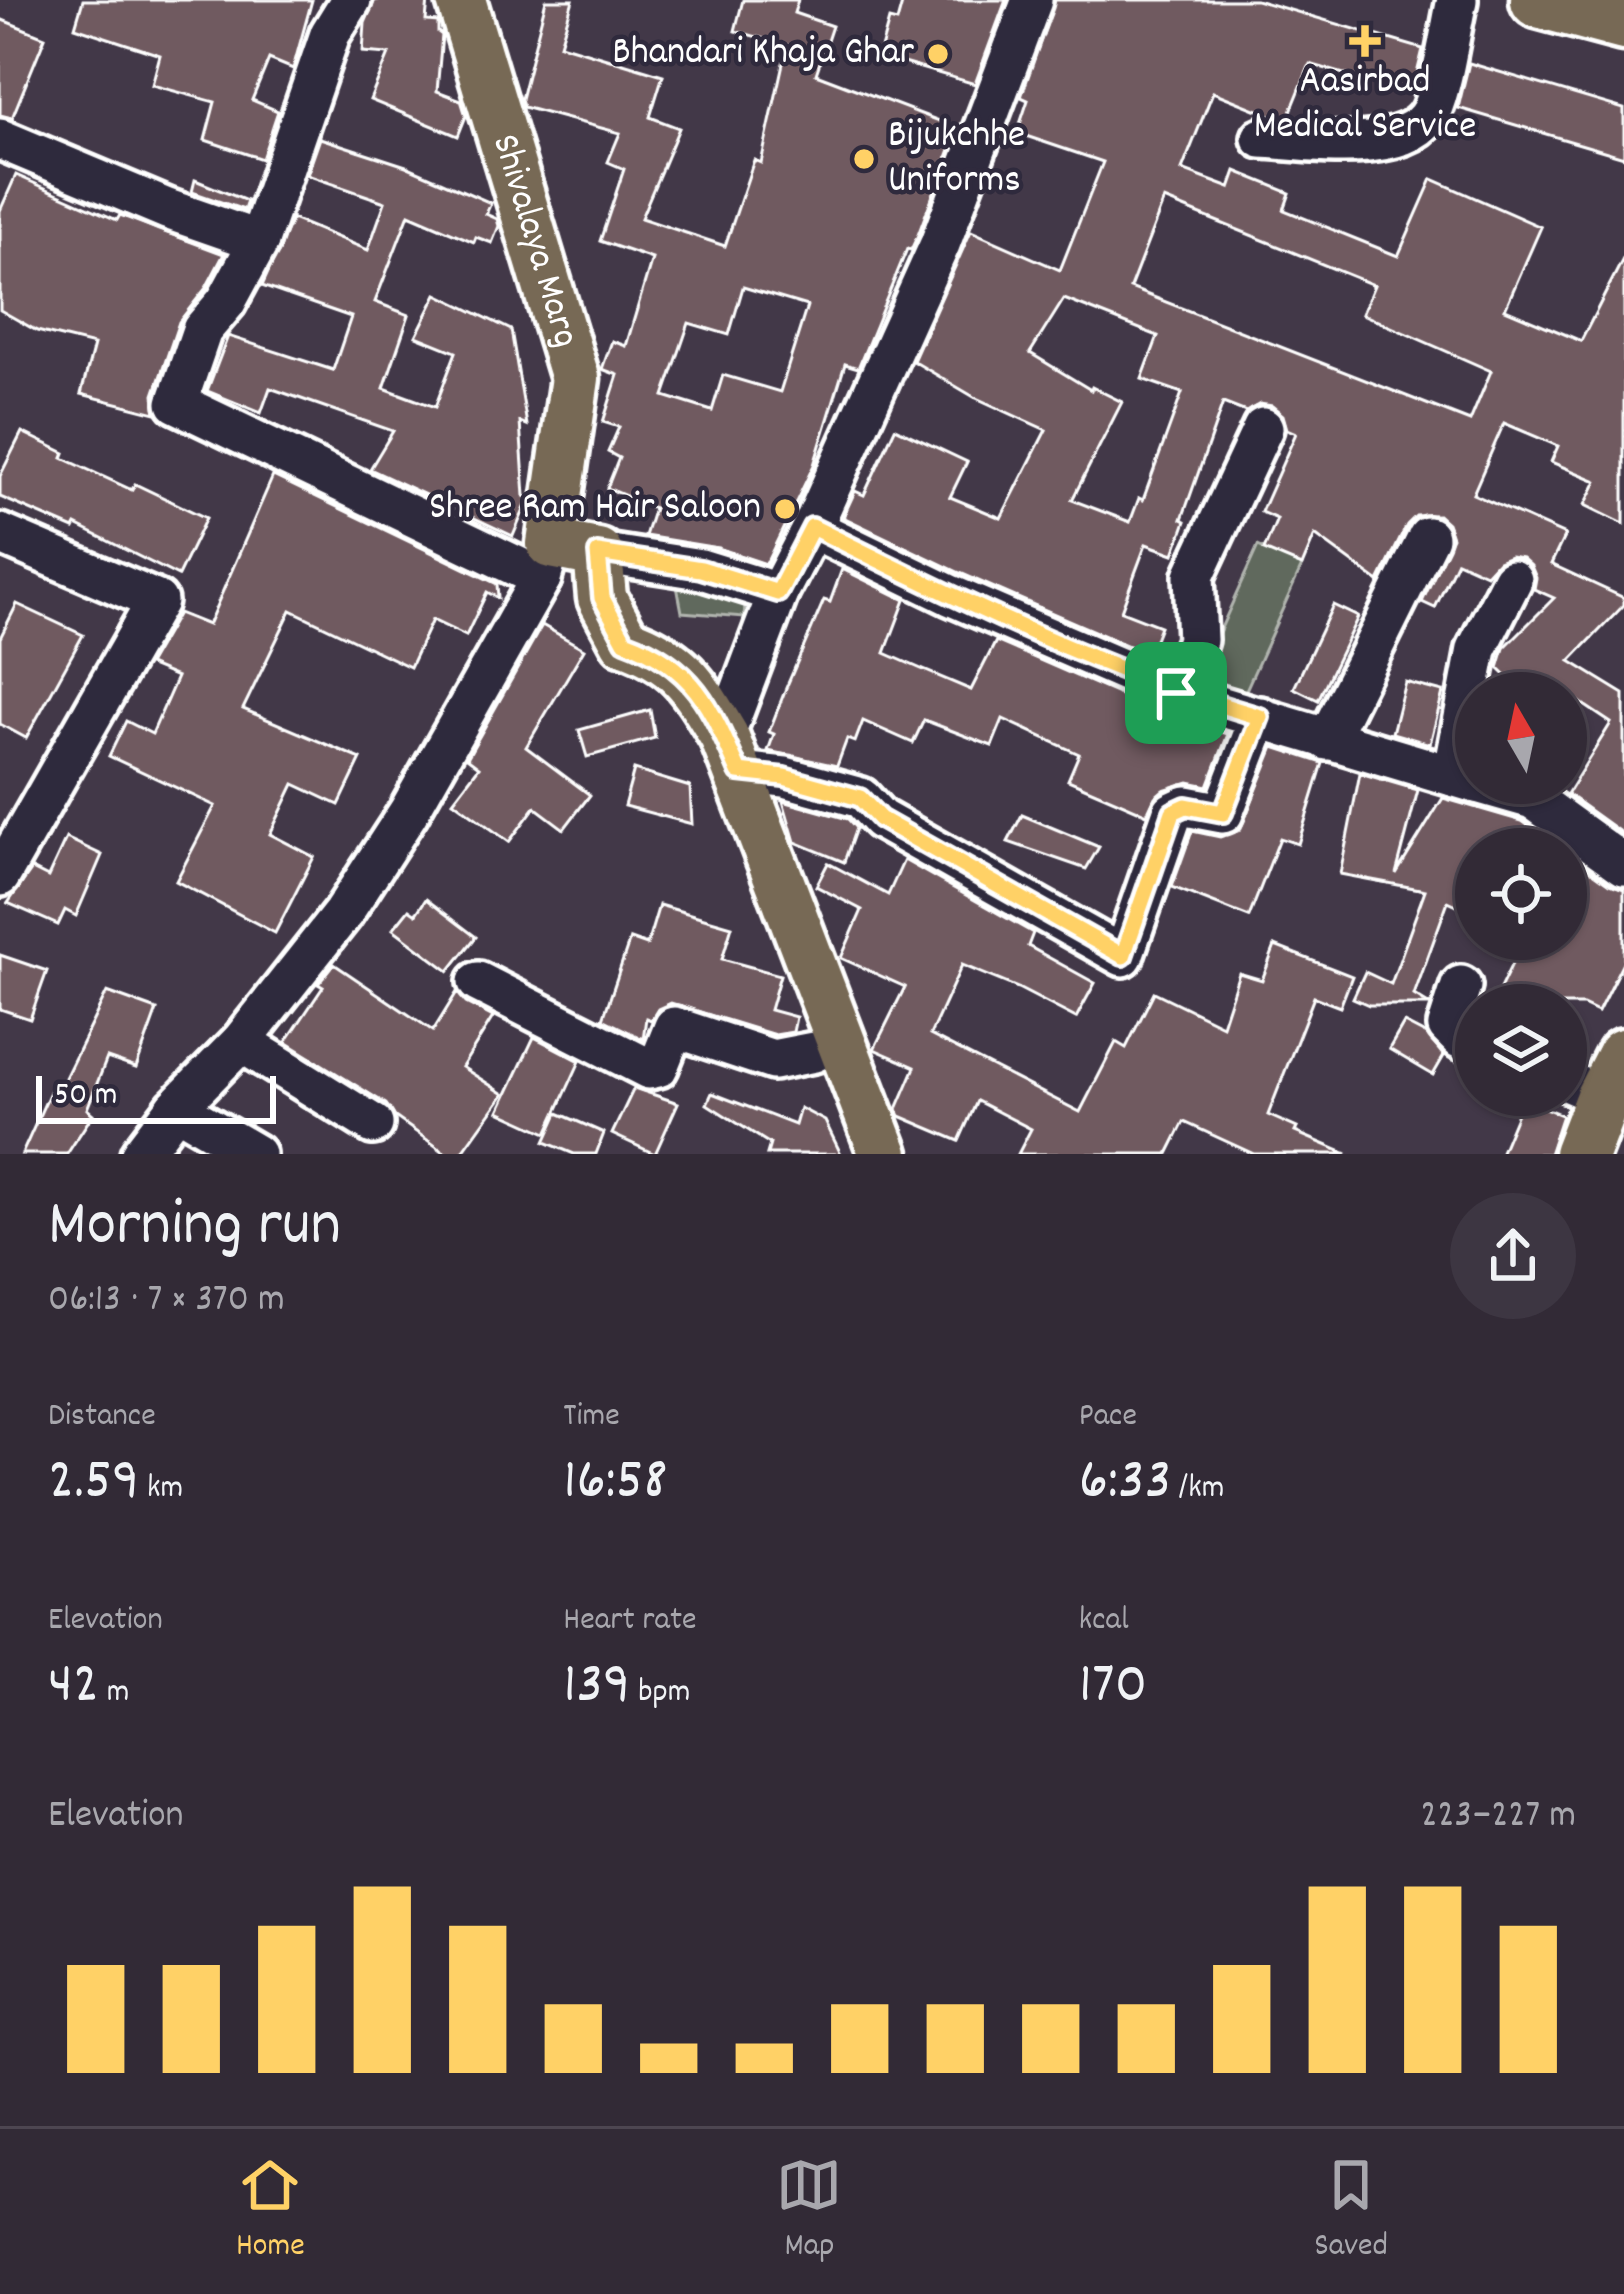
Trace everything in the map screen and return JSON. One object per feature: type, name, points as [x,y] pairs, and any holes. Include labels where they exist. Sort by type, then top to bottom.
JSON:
[{"type":"highway","points":[[1538,0],[1624,23]]},
{"type":"main road","name":"Shivalaya Marg","points":[[461,0],[575,378],[546,561]]},
{"type":"main road","points":[[546,561],[598,553],[602,598],[625,641],[659,653],[688,677],[731,754],[884,1154]]},
{"type":"street","points":[[141,1154],[176,1108],[242,1042],[343,913],[408,813],[546,561],[177,403],[202,330],[226,302],[259,241],[330,34],[351,0]]},
{"type":"street","points":[[1032,0],[940,244],[778,593],[731,754],[784,777],[860,798],[880,819],[1123,956],[1173,812],[1186,806],[1223,813],[1260,717]]},
{"type":"street","points":[[1262,138],[1373,143],[1414,130],[1430,112],[1457,0]]},
{"type":"street","points":[[0,139],[167,209],[259,241]]},
{"type":"street","points":[[1176,693],[1197,640],[1194,576],[1263,428]]},
{"type":"street","points":[[812,527],[950,595],[1176,693],[1455,777]]},
{"type":"street","points":[[0,534],[157,601],[0,875]]},
{"type":"street","points":[[1327,740],[1427,537]]},
{"type":"street","points":[[598,553],[701,569],[778,593]]},
{"type":"street","points":[[1476,672],[1477,649],[1512,580]]},
{"type":"street","points":[[1539,804],[1624,865]]},
{"type":"street","points":[[478,982],[649,1069],[658,1067],[674,1028],[773,1060],[814,1052]]},
{"type":"street","points":[[1455,1004],[1448,1026],[1455,1033]]},
{"type":"street","points":[[242,1042],[374,1124]]},
{"type":"street","points":[[176,1108],[255,1154]]},
{"type":"shaded area","points":[[1258,546],[1302,566],[1241,701],[1196,684]]},
{"type":"shaded area","points":[[677,586],[746,591],[744,617],[682,612]]},
{"type":"building","points":[[83,0],[312,0],[293,69],[269,59],[252,100],[278,111],[262,159],[205,140],[215,102],[152,85],[160,55],[75,27]]},
{"type":"building","points":[[375,0],[428,0],[426,21],[438,22],[442,35],[437,91],[461,100],[466,116],[458,136],[370,100],[389,54],[363,52],[365,23]]},
{"type":"building","points":[[546,0],[573,0],[560,44],[663,75],[650,117],[679,128],[641,218],[725,246],[754,160],[761,163],[787,45],[735,31],[743,0],[798,0],[794,13],[832,26],[816,74],[958,128],[918,235],[911,250],[907,249],[858,368],[845,364],[814,465],[766,564],[718,548],[645,536],[654,508],[607,488],[619,458],[608,452],[619,427],[603,422],[618,375],[602,369],[612,341],[626,346],[652,259],[600,241],[624,169],[608,162],[620,133],[523,107],[521,99]],"holes":[[[743,287],[807,306],[780,392],[723,375],[712,411],[664,396],[689,323],[729,335]]]},
{"type":"building","points":[[903,0],[1006,0],[975,84],[879,56],[889,20],[897,22]]},
{"type":"building","points":[[1055,0],[1256,0],[1423,49],[1412,94],[1310,64],[1289,116],[1270,115],[1213,92],[1182,170],[1230,188],[1236,171],[1290,193],[1284,210],[1398,256],[1432,179],[1541,227],[1505,309],[1581,341],[1624,257],[1624,524],[1585,505],[1597,481],[1551,462],[1558,446],[1504,423],[1473,494],[1565,535],[1551,564],[1624,598],[1624,605],[1570,661],[1624,694],[1624,835],[1581,804],[1587,804],[1587,762],[1611,723],[1587,707],[1587,672],[1502,672],[1498,668],[1504,648],[1554,598],[1534,589],[1531,566],[1510,556],[1486,574],[1457,561],[1435,608],[1422,602],[1452,537],[1438,515],[1416,516],[1407,525],[1379,582],[1315,535],[1302,566],[1264,550],[1277,519],[1261,512],[1296,433],[1287,429],[1283,415],[1272,406],[1260,404],[1246,412],[1223,403],[1174,554],[1146,544],[1121,611],[1160,626],[1153,644],[1167,649],[1163,661],[843,517],[855,491],[864,495],[895,428],[967,462],[950,497],[1001,518],[1046,430],[974,397],[913,361],[971,231],[1060,270],[1103,162],[1017,133],[1028,100],[1021,97]],"holes":[[[1164,200],[1374,285],[1362,314],[1491,371],[1470,421],[1130,288]],[[1064,299],[1158,336],[1142,379],[1182,393],[1143,500],[1139,498],[1130,522],[1072,500],[1122,402],[1091,390],[1030,353]]]},
{"type":"building","points":[[0,19],[45,37],[12,118],[0,115]]},
{"type":"building","points":[[1469,63],[1624,109],[1624,157],[1458,108]]},
{"type":"building","points":[[320,138],[406,166],[491,203],[486,214],[497,219],[499,226],[492,243],[476,237],[474,242],[409,214],[375,302],[409,315],[384,388],[435,407],[456,352],[416,336],[437,294],[511,330],[527,425],[520,422],[525,496],[529,498],[513,536],[370,469],[393,431],[270,388],[261,413],[207,391],[228,336],[333,370],[351,317],[262,286],[292,219],[368,250],[385,202],[307,175]]},
{"type":"building","points":[[16,175],[117,220],[120,215],[224,254],[206,288],[179,322],[154,395],[156,413],[81,394],[94,345],[37,331],[0,310],[0,211]]},
{"type":"building","points":[[195,180],[247,201],[244,210],[192,192]]},
{"type":"building","points":[[22,432],[65,453],[63,458],[132,490],[135,484],[206,518],[178,576],[76,525],[74,529],[0,497],[0,476]]},
{"type":"building","points":[[273,476],[497,584],[498,598],[487,592],[466,636],[432,620],[410,667],[291,610],[243,709],[361,759],[339,805],[294,784],[270,834],[314,857],[275,933],[176,881],[215,806],[109,756],[126,721],[152,734],[177,677],[148,665],[178,613],[208,625]]},
{"type":"building","points":[[842,569],[905,600],[885,653],[919,668],[971,690],[996,641],[1166,715],[1228,734],[1208,786],[1189,782],[1163,790],[1147,814],[1068,780],[1079,754],[1003,719],[992,746],[924,720],[913,743],[863,721],[855,742],[847,739],[837,766],[768,751],[774,734],[769,732],[786,688]]},
{"type":"building","points":[[17,604],[83,635],[26,738],[0,724],[0,638]]},
{"type":"building","points":[[1333,605],[1358,617],[1318,700],[1294,688]]},
{"type":"building","points":[[542,625],[584,649],[526,747],[590,795],[564,829],[535,807],[509,842],[453,801],[479,767],[467,758]]},
{"type":"building","points":[[1405,682],[1443,692],[1430,744],[1392,733]]},
{"type":"building","points":[[650,710],[655,738],[587,757],[579,730]]},
{"type":"building","points":[[1274,747],[1323,763],[1298,844],[1280,838],[1249,917],[1172,887],[1192,831],[1220,837],[1240,830]]},
{"type":"building","points":[[634,770],[690,787],[692,824],[624,806]]},
{"type":"building","points":[[1360,773],[1418,790],[1396,874],[1443,798],[1532,828],[1455,828],[1455,904],[1448,901],[1414,995],[1430,1005],[1369,1005],[1353,998],[1365,972],[1391,984],[1425,890],[1340,874]]},
{"type":"building","points":[[783,801],[848,819],[856,828],[844,862],[795,842]]},
{"type":"building","points":[[1022,815],[1099,847],[1086,869],[1008,842]]},
{"type":"building","points":[[66,838],[102,855],[76,916],[65,910],[58,925],[8,903],[32,869],[48,877]]},
{"type":"building","points":[[904,860],[1033,933],[1028,946],[1095,983],[1076,1018],[962,965],[930,1035],[1080,1112],[1116,1042],[1126,1048],[1154,992],[1222,1025],[1239,973],[1262,980],[1275,946],[1352,976],[1340,1007],[1314,997],[1268,1115],[1347,1154],[1254,1154],[1184,1122],[1168,1154],[1018,1154],[1031,1129],[977,1101],[959,1141],[900,1116],[897,1109],[915,1067],[874,1049],[905,987],[841,958],[862,910],[816,886],[828,863],[888,895]]},
{"type":"building","points":[[1587,868],[1624,889],[1624,960],[1598,1012],[1587,1007],[1587,984],[1502,984],[1514,960],[1587,960]]},
{"type":"building","points":[[426,899],[476,937],[449,971],[393,929],[409,909],[416,914]]},
{"type":"building","points":[[659,905],[732,926],[722,959],[780,975],[770,1010],[796,1017],[793,1032],[775,1035],[671,1003],[658,1009],[651,1020],[646,1018],[643,1039],[603,1019],[630,939],[647,945]]},
{"type":"building","points":[[0,955],[47,971],[30,1019],[0,1009]]},
{"type":"building","points":[[334,964],[433,1031],[457,992],[466,1003],[493,1017],[462,1067],[504,1094],[461,1154],[447,1154],[395,1117],[386,1104],[286,1042]]},
{"type":"building","points":[[107,992],[157,1010],[136,1068],[107,1058],[87,1109],[93,1114],[67,1154],[22,1154],[54,1083],[61,1086]]},
{"type":"building","points":[[1404,1023],[1427,1035],[1444,1056],[1433,1075],[1389,1049]]},
{"type":"building","points":[[534,1037],[580,1061],[547,1133],[499,1111]]},
{"type":"building","points":[[634,1088],[678,1103],[655,1154],[612,1134]]},
{"type":"building","points":[[712,1093],[795,1125],[800,1108],[825,1121],[841,1154],[767,1154],[770,1144],[707,1104]]},
{"type":"building","points":[[558,1113],[604,1133],[596,1154],[574,1154],[545,1142]]},
{"type":"building","points":[[1516,1116],[1562,1116],[1549,1154],[1500,1154]]},
{"type":"place","name":"Aasirbad Medical Service","points":[[1365,41]]},
{"type":"place","name":"Bhandari Khaja Ghar","points":[[938,54]]},
{"type":"place","name":"Bijukchhe Uniforms","points":[[864,159]]},
{"type":"place","name":"Shree Ram Hair Saloon","points":[[785,509]]},
{"type":"route","points":[[812,527],[950,595],[1176,693],[1260,717],[1223,813],[1186,806],[1173,812],[1123,956],[880,819],[860,798],[784,777],[739,772],[724,736],[688,677],[659,653],[625,641],[602,598],[598,553],[701,569],[778,593],[812,527]]}]
